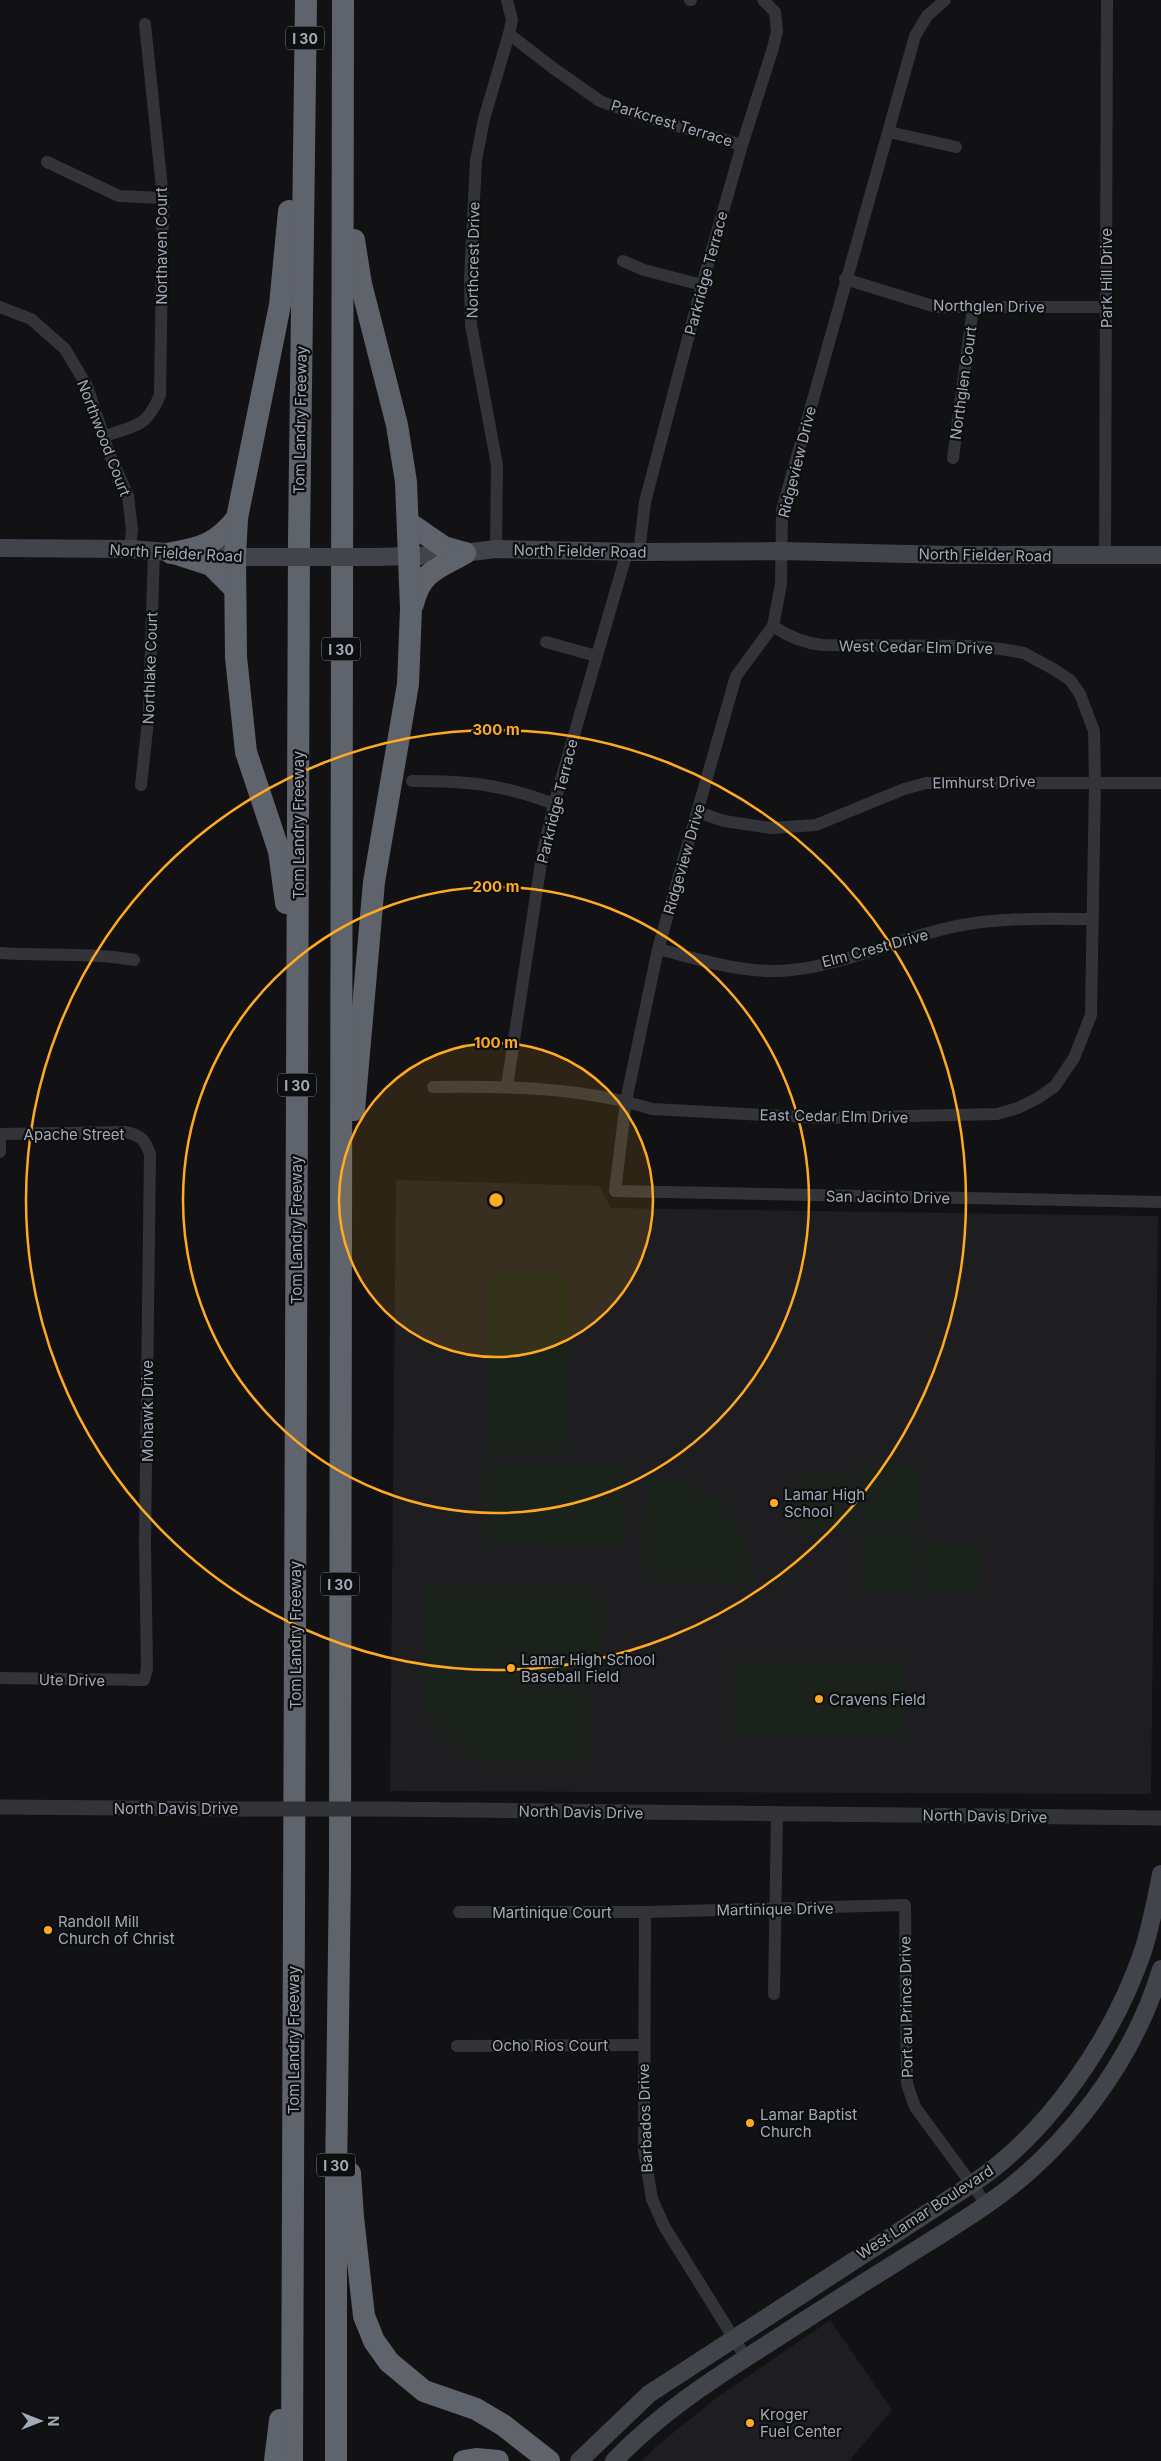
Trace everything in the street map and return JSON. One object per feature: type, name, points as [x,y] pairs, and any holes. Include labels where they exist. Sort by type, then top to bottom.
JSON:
[{"type":"highway","name":"Tom Landry Freeway","points":[[292,2461],[299,540],[306,0]]},
{"type":"highway","points":[[340,1298],[358,1054],[374,882],[408,684],[411,609],[406,482],[397,425],[361,284],[353,236],[349,178],[343,2]]},
{"type":"highway","name":"I 30","points":[[336,2461],[336,2182],[340,1870],[343,2]]},
{"type":"highway","points":[[297,1100],[288,922],[278,851],[246,752],[236,657],[235,557],[237,518],[280,305],[294,156],[305,76]]},
{"type":"highway","points":[[162,551],[196,549],[226,532],[237,518]]},
{"type":"highway","points":[[409,522],[444,547],[465,553]]},
{"type":"highway","points":[[162,551],[211,565],[235,589]]},
{"type":"highway","points":[[411,609],[417,586],[434,570],[465,553]]},
{"type":"highway","points":[[340,1870],[353,2216],[364,2316],[374,2341],[389,2362],[424,2391],[476,2409],[503,2425],[549,2461]]},
{"type":"highway","points":[[275,2461],[293,2284]]},
{"type":"highway","points":[[464,2461],[476,2459],[498,2461]]},
{"type":"main road","name":"North Fielder Road","points":[[0,548],[130,548],[235,557],[410,557],[496,549],[633,552],[782,551],[1104,556],[1161,555]]},
{"type":"main road","name":"West Lamar Boulevard","points":[[580,2461],[649,2394],[732,2338],[972,2184],[1004,2160],[1034,2130],[1064,2096],[1098,2044],[1125,1994],[1142,1952],[1153,1917],[1161,1874]]},
{"type":"main road","name":"West Lamar Boulevard","points":[[614,2461],[642,2432],[664,2413],[746,2358],[987,2204],[1039,2161],[1070,2128],[1106,2082],[1132,2039],[1155,1989],[1161,1969]]},
{"type":"street","points":[[507,0],[512,20],[509,34]]},
{"type":"street","name":"Parkridge Terrace","points":[[507,1086],[542,856],[554,804],[596,656],[633,552],[702,285],[777,31],[775,12],[764,0]]},
{"type":"street","name":"Ridgeview Drive","points":[[616,1191],[626,1101],[658,949],[736,676],[773,626],[781,584],[782,510],[845,279],[889,132],[915,36],[927,16],[945,0]]},
{"type":"street","name":"Park Hill Drive","points":[[1104,556],[1107,0]]},
{"type":"street","name":"Northaven Court","points":[[105,436],[144,422],[153,412],[160,395],[164,198],[144,24]]},
{"type":"street","name":"Parkcrest Terrace","points":[[509,34],[600,101],[626,111],[742,145]]},
{"type":"street","name":"Northcrest Drive","points":[[496,549],[497,465],[471,325],[470,280],[476,160],[484,119],[509,34]]},
{"type":"street","points":[[889,132],[956,147]]},
{"type":"street","points":[[48,162],[119,196],[164,198]]},
{"type":"street","points":[[623,261],[644,270],[702,285]]},
{"type":"street","name":"Northglen Drive","points":[[845,279],[936,307],[1106,307]]},
{"type":"street","name":"Northwood Court","points":[[0,306],[31,319],[65,349],[87,386],[105,436],[109,453],[128,496],[132,530],[130,548]]},
{"type":"street","name":"Northglen Court","points":[[953,458],[973,308]]},
{"type":"street","name":"Northlake Court","points":[[141,785],[162,551]]},
{"type":"street","name":"West Cedar Elm Drive","points":[[773,626],[791,638],[807,644],[822,646],[972,646],[1024,653],[1070,680],[1080,694],[1094,731],[1093,919]]},
{"type":"street","points":[[546,642],[596,656]]},
{"type":"street","points":[[412,781],[487,784],[525,793],[554,804]]},
{"type":"street","name":"Elmhurst Drive","points":[[698,812],[724,821],[771,828],[816,825],[904,789],[926,783],[1095,781],[1161,783]]},
{"type":"street","name":"Elm Crest Drive","points":[[658,949],[740,970],[792,970],[956,926],[998,920],[1093,919]]},
{"type":"street","name":"East Cedar Elm Drive","points":[[432,1087],[507,1086],[626,1101],[652,1109],[822,1118],[979,1116],[997,1114],[1018,1108],[1038,1098],[1054,1086],[1074,1058],[1083,1040],[1091,1015],[1093,919]]},
{"type":"street","points":[[0,953],[81,954],[134,960]]},
{"type":"street","name":"Apache Street","points":[[0,1134],[125,1132],[138,1135],[145,1142]]},
{"type":"street","points":[[0,1134],[0,1152]]},
{"type":"street","name":"Mohawk Drive","points":[[144,1680],[147,1669],[145,1544],[150,1154],[145,1142]]},
{"type":"street","name":"San Jacinto Drive","points":[[616,1191],[1161,1202]]},
{"type":"street","name":"Ute Drive","points":[[0,1678],[144,1680]]},
{"type":"street","name":"North Davis Drive","points":[[0,1806],[1161,1818]]},
{"type":"street","points":[[774,1994],[777,1814]]},
{"type":"street","name":"Martinique Drive","points":[[645,1912],[905,1905]]},
{"type":"street","name":"Port au Prince Drive","points":[[905,1905],[907,2084],[915,2107],[987,2204]]},
{"type":"street","name":"Martinique Court","points":[[459,1912],[645,1912]]},
{"type":"street","name":"Barbados Drive","points":[[645,1912],[644,2150],[652,2199],[664,2226],[746,2358]]},
{"type":"street","name":"Ocho Rios Court","points":[[457,2046],[643,2045]]},
{"type":"shaded area","name":"Lamar High School","points":[[396,1180],[599,1186],[611,1208],[1158,1216],[1151,1794],[390,1791]]},
{"type":"shaded area","points":[[488,1271],[571,1272],[570,1453],[487,1453]]},
{"type":"shaded area","points":[[484,1464],[625,1465],[624,1547],[484,1546]]},
{"type":"shaded area","points":[[863,1464],[921,1465],[920,1523],[862,1522]]},
{"type":"shaded area","points":[[799,1474],[857,1474],[856,1533],[798,1532]]},
{"type":"shaded area","points":[[646,1476],[682,1482],[698,1488],[725,1506],[736,1519],[744,1535],[750,1557],[750,1584],[649,1583],[643,1574]]},
{"type":"shaded area","points":[[863,1533],[920,1533],[919,1592],[862,1591]]},
{"type":"shaded area","points":[[925,1541],[981,1542],[980,1593],[925,1593]]},
{"type":"shaded area","name":"Lamar High School Baseball Field","points":[[426,1584],[587,1587],[605,1606],[602,1659],[589,1677],[588,1764],[488,1764],[451,1745],[438,1732],[426,1712]]},
{"type":"shaded area","name":"Cravens Field","points":[[732,1660],[906,1661],[905,1738],[732,1737]]},
{"type":"shaded area","points":[[830,2320],[892,2410],[849,2461],[642,2461],[658,2445],[715,2399]]},
{"type":"place","name":"Lamar High School","points":[[774,1503]]},
{"type":"place","name":"Lamar High School Baseball Field","points":[[511,1668]]},
{"type":"place","name":"Cravens Field","points":[[819,1699]]},
{"type":"place","name":"Randoll Mill Church of Christ","points":[[48,1930]]},
{"type":"place","name":"Lamar Baptist Church","points":[[750,2123]]},
{"type":"place","name":"Kroger Fuel Center","points":[[750,2423]]}]
